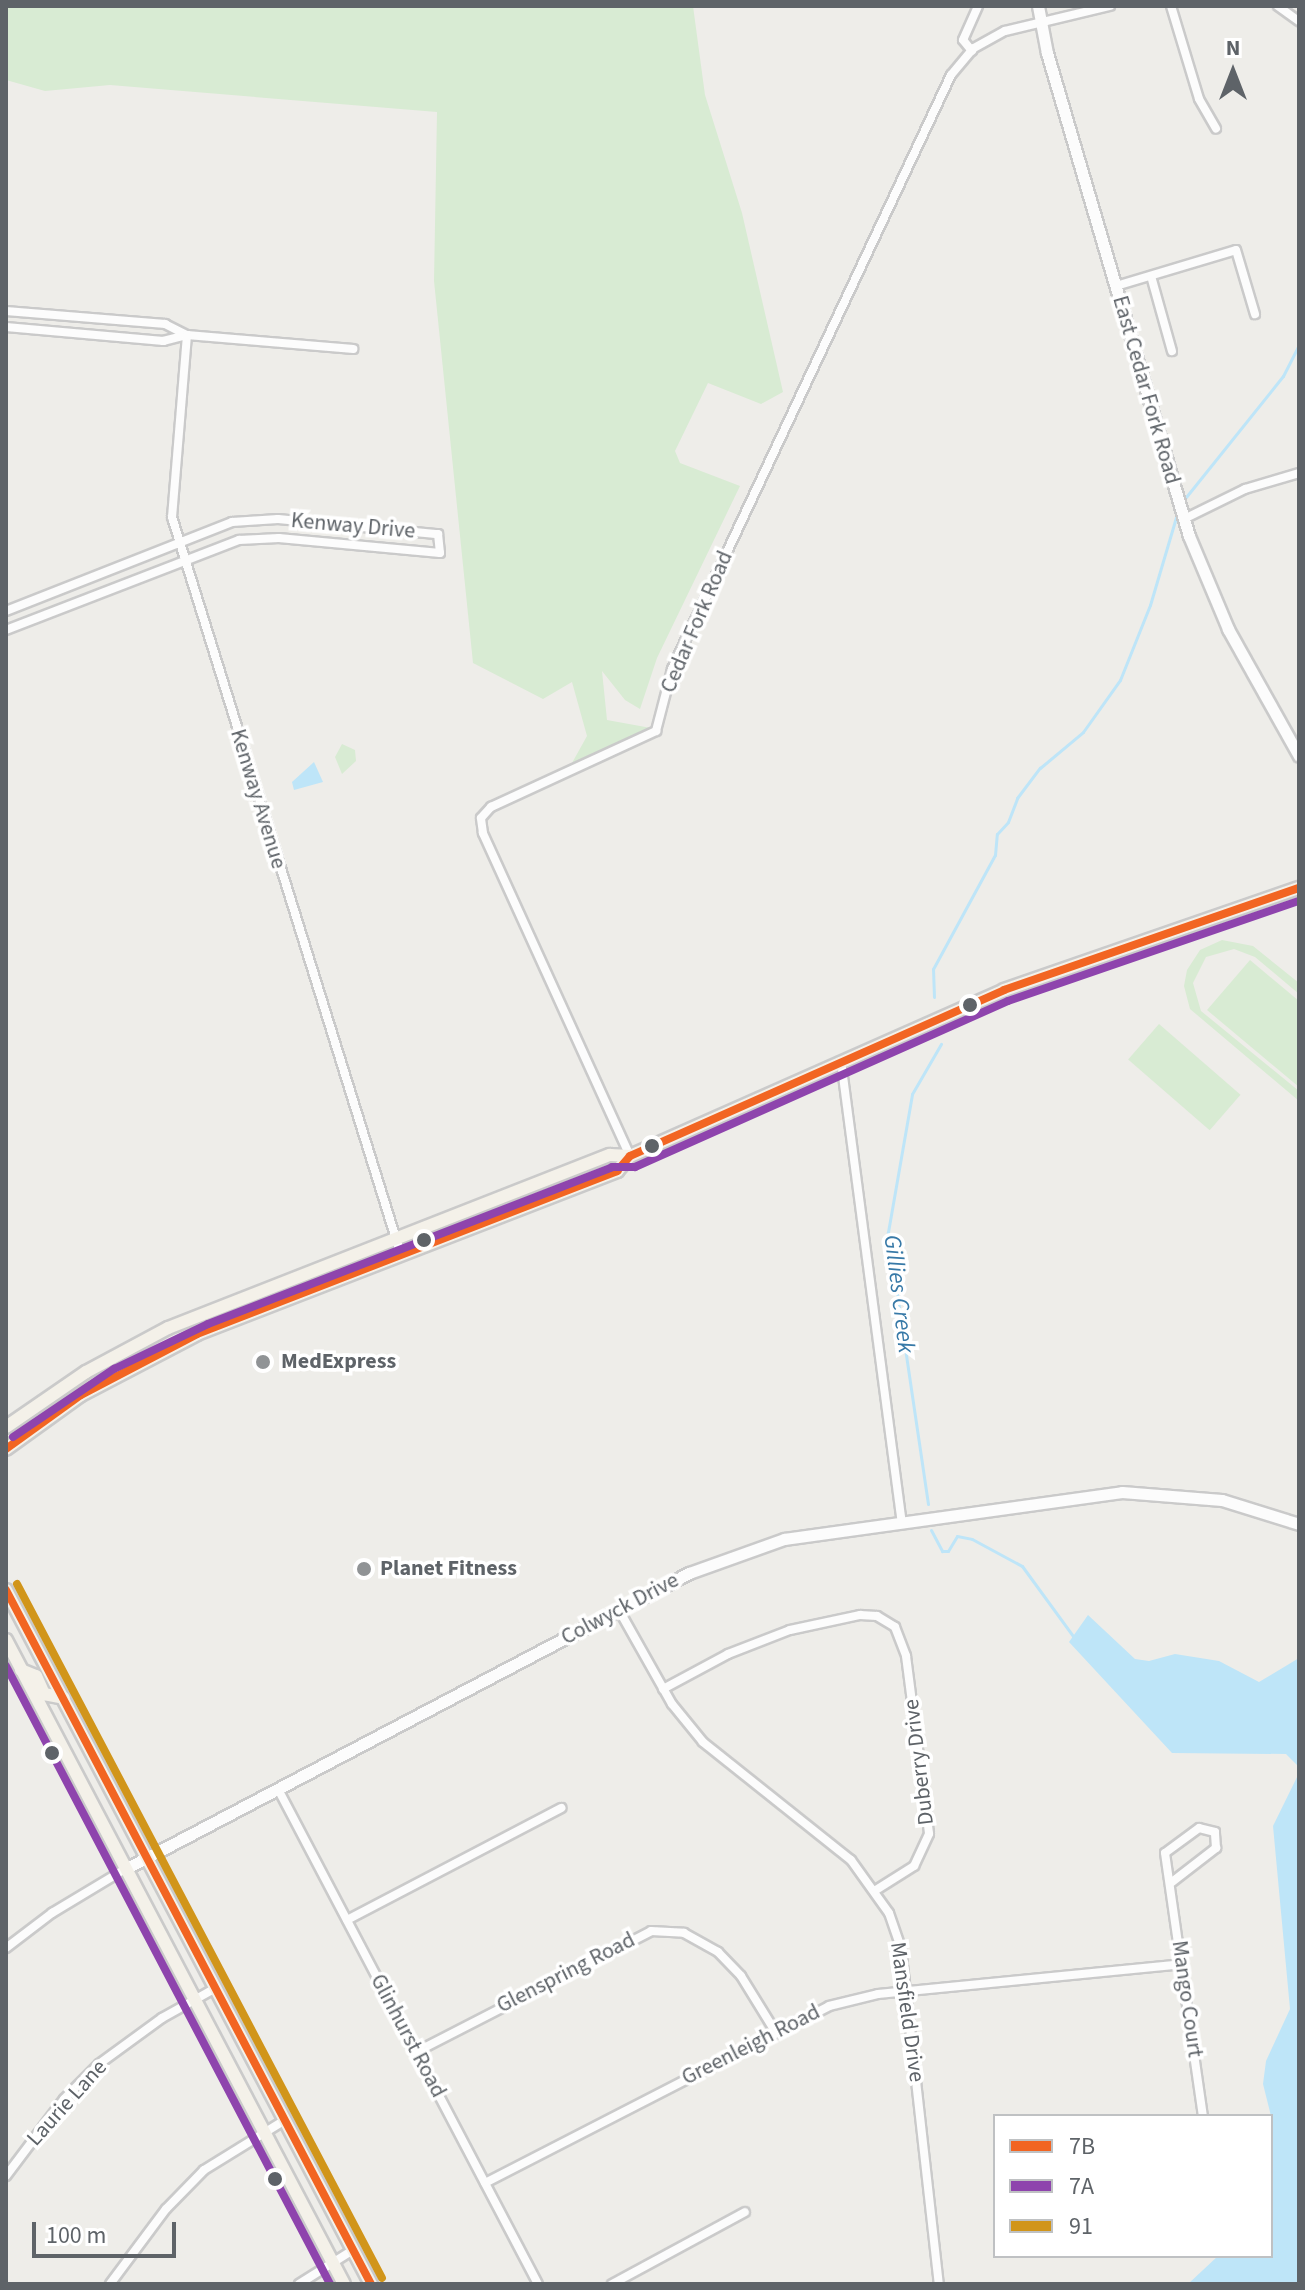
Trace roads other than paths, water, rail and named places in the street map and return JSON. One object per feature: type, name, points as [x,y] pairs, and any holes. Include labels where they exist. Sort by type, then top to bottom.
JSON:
[{"type":"main road","points":[[6,1449],[81,1395],[163,1350],[617,1171],[630,1156],[1004,990],[1299,888]]},
{"type":"main road","points":[[6,1427],[133,1345],[610,1155],[630,1156]]},
{"type":"main road","points":[[6,1590],[371,2284]]},
{"type":"main road","points":[[6,1640],[344,2284]]},
{"type":"main road","points":[[21,1670],[36,1676],[44,1694],[64,1698]]},
{"type":"street","points":[[978,6],[963,40],[972,51],[1005,31],[1039,20],[1110,6]]},
{"type":"street","name":"East Cedar Fork Road","points":[[1038,6],[1039,20],[1184,519],[1228,629],[1299,756]]},
{"type":"street","points":[[1171,6],[1199,99],[1216,129]]},
{"type":"street","points":[[1278,6],[1299,21]]},
{"type":"street","name":"Cedar Fork Road","points":[[630,1156],[483,833],[481,818],[491,807],[636,744],[658,727],[665,687],[685,641],[878,225],[951,75],[972,51]]},
{"type":"street","points":[[1116,286],[1236,250],[1255,314]]},
{"type":"street","points":[[1151,276],[1172,351]]},
{"type":"street","points":[[6,311],[165,324],[187,335]]},
{"type":"street","points":[[6,327],[163,341],[187,335],[353,349]]},
{"type":"street","name":"Kenway Avenue","points":[[187,335],[171,507],[401,1255]]},
{"type":"street","points":[[1184,519],[1245,489],[1299,473]]},
{"type":"street","name":"Kenway Drive","points":[[6,611],[179,540],[232,522],[278,519],[438,534],[440,553],[267,537],[216,545],[6,630]]},
{"type":"street","points":[[841,1060],[901,1519]]},
{"type":"street","name":"Colwyck Drive","points":[[6,1948],[52,1913],[147,1857],[619,1610],[737,1553],[817,1531],[1122,1492],[1211,1498],[1299,1524]]},
{"type":"street","name":"Mansfield Drive","points":[[619,1610],[663,1689],[720,1760],[836,1847],[876,1890],[896,1932],[906,1991],[939,2284]]},
{"type":"street","name":"Duberry Drive","points":[[663,1689],[728,1654],[790,1630],[860,1615],[884,1619],[902,1639],[906,1656],[929,1834],[914,1866],[876,1890]]},
{"type":"street","name":"Glinhurst Road","points":[[278,1789],[538,2284]]},
{"type":"street","points":[[347,1920],[561,1808]]},
{"type":"street","name":"Mango Court","points":[[1172,1882],[1216,1848],[1215,1832],[1199,1828],[1169,1848],[1165,1859],[1172,1882],[1203,2114]]},
{"type":"street","name":"Glenspring Road","points":[[416,2052],[651,1931],[684,1933],[718,1952],[741,1976],[775,2031]]},
{"type":"street","name":"Greenleigh Road","points":[[485,2183],[775,2031],[829,2006],[906,1991],[1182,1964]]},
{"type":"street","name":"Laurie Lane","points":[[6,2176],[64,2099],[99,2064],[216,1988]]},
{"type":"street","points":[[110,2284],[183,2189],[222,2156],[285,2120]]},
{"type":"street","points":[[612,2284],[745,2212]]},
{"type":"street","points":[[299,2284],[353,2250]]},
{"type":"water","points":[[314,762],[323,782],[294,790],[292,782]]},
{"type":"water","points":[[1088,1615],[1135,1659],[1149,1661],[1175,1654],[1219,1661],[1259,1682],[1299,1658],[1299,1767],[1286,1754],[1172,1753],[1069,1642]]},
{"type":"water","points":[[1299,1773],[1299,2284],[1188,2284],[1216,2258],[1273,2258],[1273,2114],[1263,2084],[1266,2061],[1290,2009],[1273,1826]]},
{"type":"waterway","points":[[1186,497],[1283,376],[1299,344]]},
{"type":"waterway","points":[[934,997],[933,969],[995,855],[997,834],[1008,822],[1017,798],[1040,768],[1083,732],[1120,680],[1150,605],[1176,517]]},
{"type":"waterway","name":"Gillies Creek","points":[[928,1504],[888,1232],[912,1094],[941,1044]]},
{"type":"waterway","name":"Gillies Creek","points":[[931,1530],[942,1551],[948,1551],[957,1536],[972,1539],[1022,1566],[1073,1636]]},
{"type":"place","name":"MedExpress","points":[[263,1362]]},
{"type":"place","name":"Planet Fitness","points":[[364,1569]]}]
